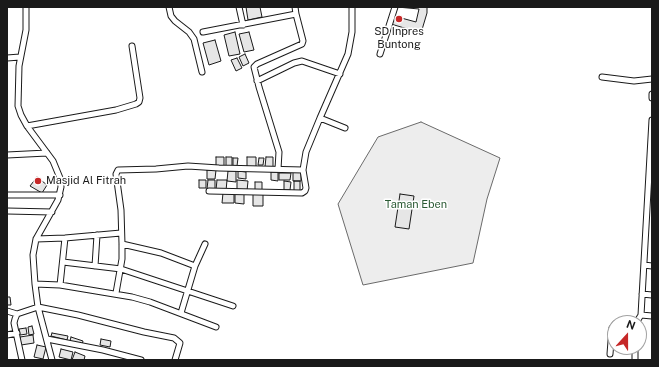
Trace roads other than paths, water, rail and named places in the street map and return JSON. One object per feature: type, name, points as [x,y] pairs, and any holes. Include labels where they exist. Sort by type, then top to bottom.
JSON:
[{"type":"street","points":[[26,7],[26,30],[20,56],[18,106],[27,126],[57,168],[61,187],[60,195],[52,212],[36,239],[33,255],[38,307],[52,360]]},
{"type":"street","points":[[169,7],[175,21],[189,32],[194,39],[202,72]]},
{"type":"street","points":[[239,7],[243,25]]},
{"type":"street","points":[[278,169],[279,152],[257,81],[254,66],[302,44],[303,41],[295,7]]},
{"type":"street","points":[[209,191],[305,191],[306,188],[303,170],[306,152],[348,54],[352,32],[352,7]]},
{"type":"street","points":[[380,54],[395,7]]},
{"type":"street","points":[[203,32],[296,14]]},
{"type":"street","points":[[27,126],[116,110],[139,102],[140,98],[132,46]]},
{"type":"street","points":[[7,58],[20,56]]},
{"type":"street","points":[[257,81],[294,63],[302,61],[340,74]]},
{"type":"street","points":[[602,77],[634,81],[652,79]]},
{"type":"street","points":[[320,118],[345,128]]},
{"type":"street","points":[[641,315],[646,234],[650,203],[652,120]]},
{"type":"street","points":[[7,155],[47,153]]},
{"type":"street","points":[[116,293],[121,269],[122,244],[121,210],[116,174],[118,170],[188,166],[303,170]]},
{"type":"street","points":[[7,196],[60,195]]},
{"type":"street","points":[[7,211],[52,212]]},
{"type":"street","points":[[36,239],[121,233]]},
{"type":"street","points":[[646,234],[652,233]]},
{"type":"street","points":[[95,266],[97,235]]},
{"type":"street","points":[[60,285],[65,238]]},
{"type":"street","points":[[122,244],[161,253],[195,266]]},
{"type":"street","points":[[181,313],[195,266],[205,244]]},
{"type":"street","points":[[63,262],[121,269],[233,306]]},
{"type":"street","points":[[644,265],[652,266]]},
{"type":"street","points":[[35,284],[60,285],[116,293],[150,302],[216,327]]},
{"type":"street","points":[[642,294],[652,295]]},
{"type":"street","points":[[7,311],[17,314],[38,307],[174,338],[180,343],[175,360]]},
{"type":"street","points":[[17,314],[11,334],[22,360]]},
{"type":"street","points":[[47,340],[103,350],[141,360]]},
{"type":"place","name":"SD Inpres Buntong","points":[[399,19]]},
{"type":"place","name":"Masjid Al Fitrah","points":[[38,181]]},
{"type":"park label","name":"Taman Eben","points":[[416,205]]}]
